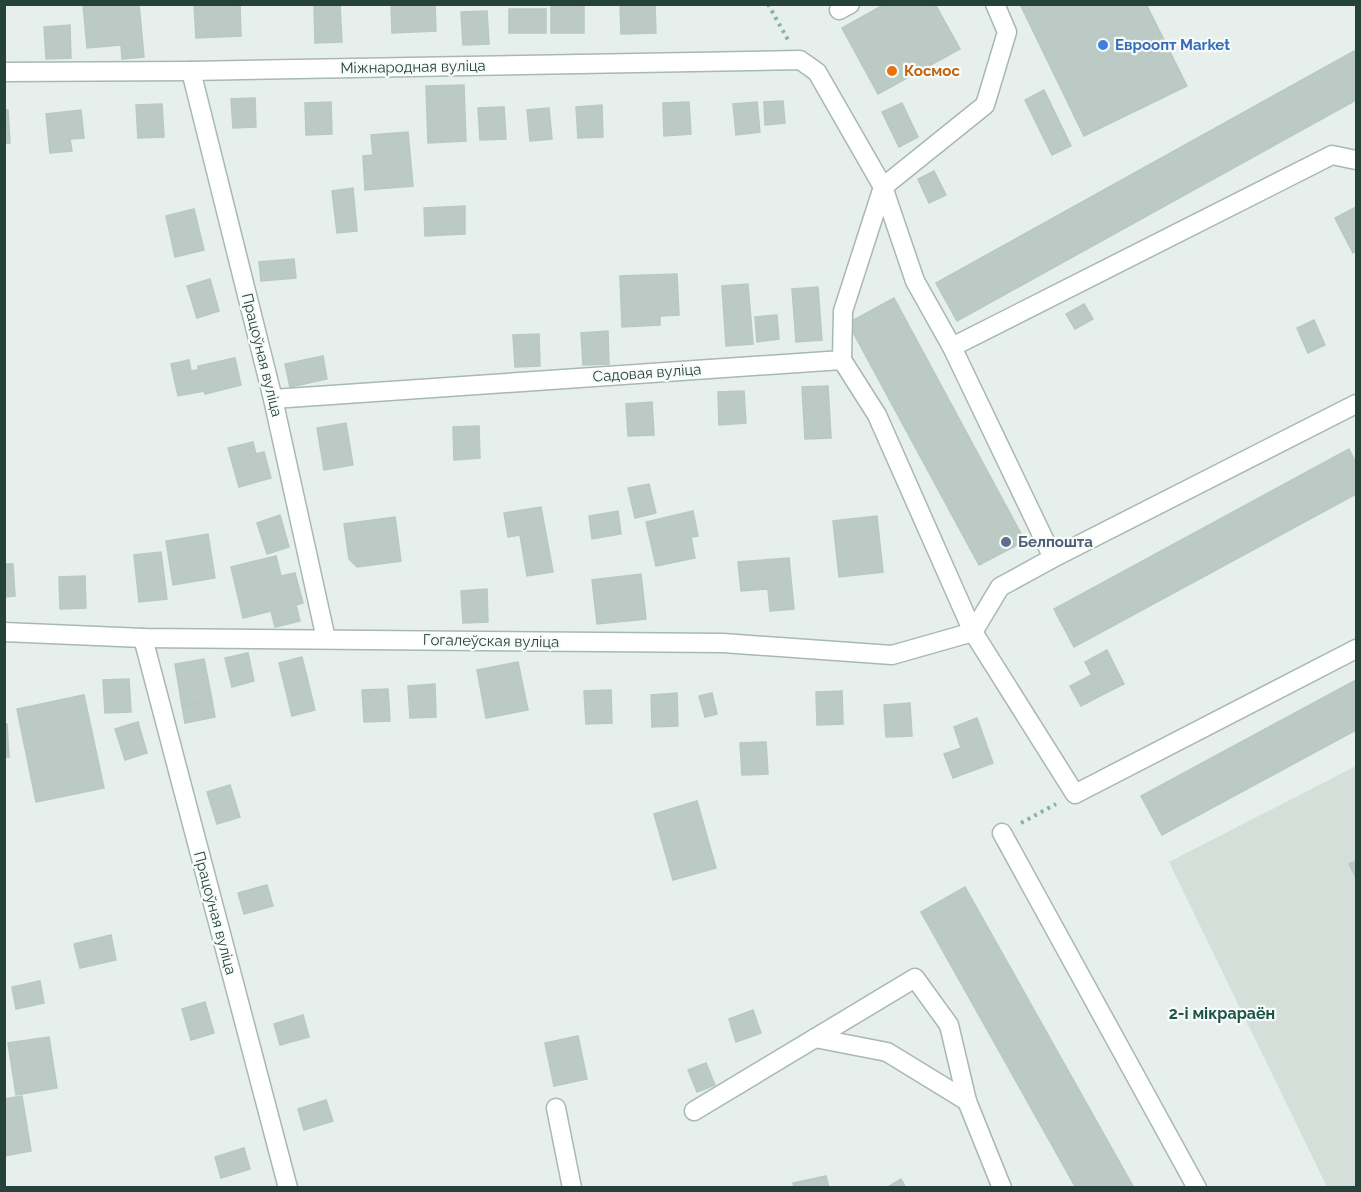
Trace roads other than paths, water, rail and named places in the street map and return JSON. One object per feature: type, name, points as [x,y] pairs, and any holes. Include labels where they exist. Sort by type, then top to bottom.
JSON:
[{"type":"street","points":[[995,4],[1006,32],[985,105],[883,188],[843,311],[842,360],[877,415],[973,632],[1076,794],[1356,649]]},
{"type":"street","name":"Міжнародная вуліца","points":[[4,72],[191,71],[801,60],[817,72],[883,188]]},
{"type":"street","name":"Працоўная вуліца","points":[[191,71],[273,399],[326,639]]},
{"type":"street","points":[[952,347],[1332,155],[1356,160]]},
{"type":"street","points":[[883,188],[915,281],[952,347],[1053,558]]},
{"type":"street","name":"Садовая вуліца","points":[[273,399],[842,360]]},
{"type":"street","points":[[973,632],[1000,587],[1356,404]]},
{"type":"street","name":"Гогалеўская вуліца","points":[[4,632],[143,638],[723,643],[892,655],[973,632]]},
{"type":"street","name":"Працоўная вуліца","points":[[143,638],[288,1188]]},
{"type":"street","points":[[1002,833],[1197,1188]]},
{"type":"street","points":[[694,1111],[915,978],[949,1025],[967,1101],[1002,1188]]},
{"type":"street","points":[[815,1038],[887,1052],[967,1101]]},
{"type":"street","points":[[556,1108],[572,1188]]},
{"type":"place","name":"Евроопт Market","points":[[1103,45]]},
{"type":"place","name":"Космос","points":[[892,71]]},
{"type":"place","name":"Белпошта","points":[[1006,542]]},
{"type":"district","name":"2-і мікрараён","points":[[1222,1013]]}]
